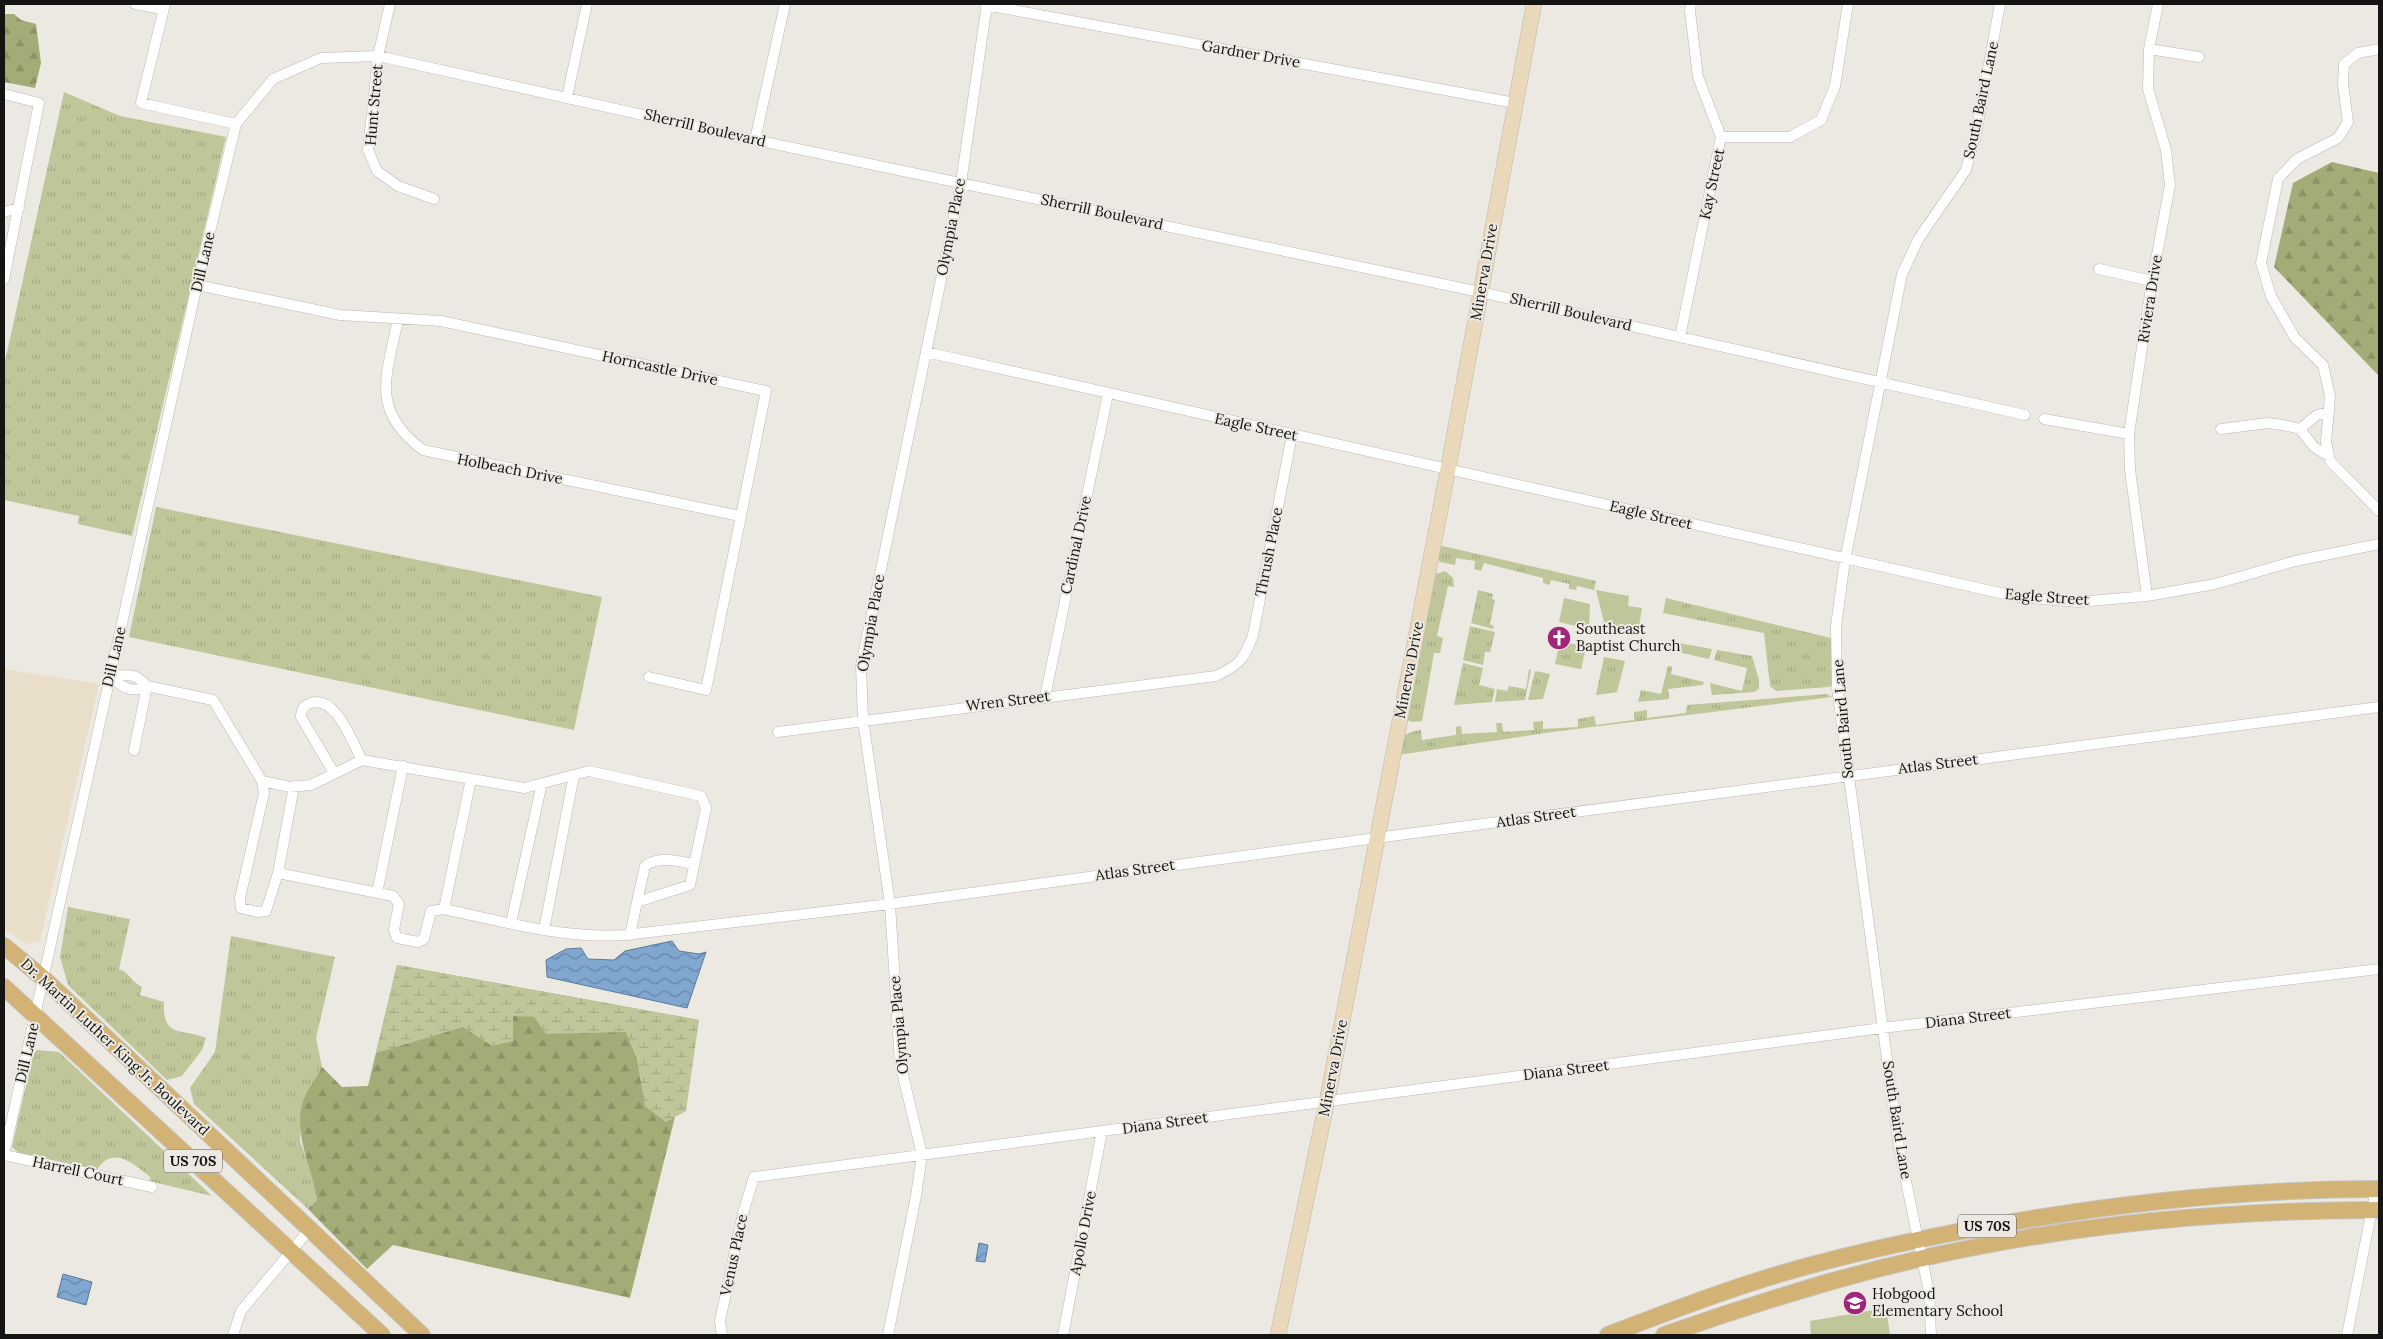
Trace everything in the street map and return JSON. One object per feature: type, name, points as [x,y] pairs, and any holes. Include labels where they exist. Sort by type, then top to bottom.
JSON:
[{"type":"main road","name":"Dr. Martin Luther King Jr. Boulevard","points":[[4,946],[43,978],[100,1034],[422,1335]]},
{"type":"main road","name":"Dr. Martin Luther King Jr. Boulevard","points":[[4,987],[382,1335]]},
{"type":"main road","name":"US 70S","points":[[1608,1335],[1670,1311],[1758,1281],[1918,1240],[2115,1205],[2255,1192],[2378,1189]]},
{"type":"main road","name":"US 70S","points":[[1664,1335],[1831,1281],[1922,1259],[2014,1240],[2111,1225],[2290,1211],[2375,1210]]},
{"type":"street","points":[[135,4],[164,7],[141,103],[236,124]]},
{"type":"street","name":"Hunt Street","points":[[390,4],[378,56],[368,150],[377,171],[398,186],[434,199]]},
{"type":"street","points":[[567,97],[587,4]]},
{"type":"street","points":[[755,140],[785,4]]},
{"type":"street","name":"Gardner Drive","points":[[986,4],[1515,103]]},
{"type":"street","name":"Olympia Place","points":[[888,1335],[916,1196],[922,1155],[900,1063],[890,904],[862,720],[861,666],[961,183],[986,4]]},
{"type":"street","name":"Minerva Drive","points":[[1278,1335],[1328,1102],[1376,838],[1448,469],[1534,4]]},
{"type":"street","name":"Kay Street","points":[[1680,337],[1721,137],[1698,77],[1690,11],[1691,4]]},
{"type":"street","points":[[1721,137],[1790,137],[1821,120],[1835,86],[1848,4]]},
{"type":"street","name":"South Baird Lane","points":[[1931,1335],[1929,1292],[1899,1148],[1848,776],[1837,688],[1836,626],[1845,560],[1902,274],[1919,238],[1966,170],[1977,129],[2000,4]]},
{"type":"street","name":"Riviera Drive","points":[[2147,596],[2130,470],[2129,434],[2152,281],[2170,185],[2166,150],[2148,89],[2150,49],[2158,4]]},
{"type":"street","points":[[2150,49],[2199,57]]},
{"type":"street","points":[[2379,49],[2358,53],[2344,64],[2342,84],[2348,122],[2338,138],[2297,159],[2278,178],[2261,263],[2271,296],[2294,338],[2323,365],[2330,396],[2326,442],[2330,462],[2379,511]]},
{"type":"street","name":"Sherrill Boulevard","points":[[226,160],[236,124],[273,79],[321,58],[378,56],[755,140],[1480,292],[2024,415]]},
{"type":"street","points":[[4,94],[39,104],[4,280]]},
{"type":"street","name":"Dill Lane","points":[[4,1155],[226,160]]},
{"type":"street","points":[[4,212],[19,208]]},
{"type":"street","points":[[2098,268],[2152,281]]},
{"type":"street","name":"Horncastle Drive","points":[[197,285],[340,315],[441,321],[766,391],[706,690],[649,677]]},
{"type":"street","name":"Holbeach Drive","points":[[398,319],[385,392],[389,411],[397,426],[423,450],[740,516]]},
{"type":"street","name":"Eagle Street","points":[[926,352],[2018,598],[2078,602],[2147,596],[2215,584],[2295,561],[2379,544]]},
{"type":"street","name":"Cardinal Drive","points":[[1044,697],[1108,394]]},
{"type":"street","points":[[2300,429],[2317,415],[2329,412]]},
{"type":"street","points":[[2044,419],[2129,434]]},
{"type":"street","points":[[2222,429],[2268,423],[2300,429],[2314,447],[2329,456]]},
{"type":"street","name":"Thrush Place","points":[[1236,666],[1247,652],[1253,635],[1292,435]]},
{"type":"street","name":"Wren Street","points":[[778,732],[1216,676],[1236,666]]},
{"type":"street","points":[[110,676],[124,689],[137,691],[147,686],[213,700],[262,781],[264,793],[240,898],[241,908],[257,912],[266,911],[278,873],[294,786]]},
{"type":"street","points":[[134,750],[147,686]]},
{"type":"street","points":[[334,773],[301,717],[301,711],[306,705],[314,702],[325,703],[335,710],[362,760]]},
{"type":"street","name":"Atlas Street","points":[[444,909],[570,935],[604,937],[630,935],[890,904],[2379,706]]},
{"type":"street","points":[[262,781],[294,786],[311,785],[362,760],[524,788],[588,771],[701,796],[706,808],[690,885],[637,902]]},
{"type":"street","points":[[377,893],[403,766]]},
{"type":"street","points":[[544,930],[574,775]]},
{"type":"street","points":[[278,873],[393,896],[399,904],[394,930],[397,938],[418,942],[424,939],[432,911],[444,909],[471,779]]},
{"type":"street","points":[[511,923],[542,783]]},
{"type":"street","points":[[630,935],[645,866],[652,861],[662,860],[694,864]]},
{"type":"street","name":"Diana Street","points":[[754,1177],[1882,1028],[2379,969]]},
{"type":"street","name":"Apollo Drive","points":[[1063,1335],[1102,1131]]},
{"type":"street","name":"Harrell Court","points":[[4,1155],[152,1187]]},
{"type":"street","name":"Venus Place","points":[[722,1335],[720,1321],[743,1213],[754,1177]]},
{"type":"street","points":[[2347,1335],[2378,1189]]},
{"type":"street","points":[[233,1335],[241,1311],[310,1229]]},
{"type":"shaded area","points":[[4,669],[99,684],[40,941],[25,944],[4,928]]},
{"type":"green space","points":[[4,14],[14,14],[21,20],[36,24],[41,63],[35,88],[4,82]]},
{"type":"green space","points":[[64,92],[120,116],[226,137],[132,536],[78,524],[79,516],[4,500],[4,366]]},
{"type":"green space","points":[[2332,162],[2379,173],[2379,376],[2274,267],[2293,183]]},
{"type":"green space","points":[[156,507],[602,597],[574,730],[129,637]]},
{"type":"green space","points":[[1438,545],[1596,581],[1594,590],[1577,586],[1576,590],[1569,589],[1569,584],[1551,580],[1550,585],[1543,583],[1543,578],[1484,563],[1481,571],[1474,569],[1475,561],[1456,558],[1455,565],[1440,562],[1438,558]]},
{"type":"green space","points":[[1445,571],[1453,578],[1454,587],[1448,586],[1437,636],[1443,638],[1440,653],[1434,653],[1422,721],[1412,722],[1407,720],[1433,575]]},
{"type":"green space","points":[[1478,590],[1493,594],[1492,599],[1495,600],[1490,624],[1494,626],[1493,629],[1471,623]]},
{"type":"green space","points":[[1596,590],[1629,596],[1628,606],[1642,608],[1638,633],[1605,626]]},
{"type":"green space","points":[[1564,598],[1590,604],[1589,629],[1559,622]]},
{"type":"green space","points":[[1666,598],[1831,638],[1832,685],[1829,687],[1776,691],[1770,686],[1764,633],[1663,613]]},
{"type":"green space","points":[[1470,626],[1495,632],[1490,652],[1485,652],[1483,665],[1463,660]]},
{"type":"green space","points":[[1560,641],[1586,647],[1581,669],[1555,664]]},
{"type":"green space","points":[[1679,643],[1712,649],[1709,659],[1678,652]]},
{"type":"green space","points":[[1717,650],[1752,656],[1759,680],[1759,689],[1754,692],[1712,695],[1710,683],[1742,691],[1747,668],[1714,660]]},
{"type":"green space","points":[[1604,657],[1625,661],[1617,692],[1596,695]]},
{"type":"green space","points":[[1463,663],[1483,668],[1479,685],[1495,689],[1492,702],[1454,705]]},
{"type":"green space","points":[[1668,666],[1672,667],[1671,674],[1704,682],[1703,685],[1668,689],[1669,699],[1638,702],[1641,690],[1661,694]]},
{"type":"green space","points":[[1529,669],[1531,670],[1525,700],[1495,702],[1497,689],[1507,691],[1509,686],[1526,689]]},
{"type":"green space","points":[[1535,671],[1550,674],[1543,699],[1528,700]]},
{"type":"green space","points":[[1827,694],[1832,697],[1552,732],[1398,755],[1400,744],[1406,734],[1421,730],[1422,740],[1456,735],[1456,727],[1461,726],[1462,734],[1497,732],[1496,723],[1502,723],[1503,732],[1534,730],[1533,722],[1543,721],[1543,729],[1578,727],[1578,719],[1594,716],[1596,725],[1634,720],[1634,712],[1647,710],[1647,718],[1686,713],[1687,705]]},
{"type":"green space","points":[[68,907],[130,919],[119,969],[142,987],[140,995],[164,1002],[164,1014],[166,1022],[170,1027],[206,1038],[202,1050],[182,1076],[167,1080],[68,985],[60,957]]},
{"type":"green space","points":[[231,936],[335,957],[316,1038],[322,1067],[302,1105],[300,1141],[314,1178],[317,1200],[308,1209],[194,1104],[190,1088],[215,1052]]},
{"type":"green space","points":[[397,965],[699,1020],[630,1298],[393,1245],[367,1269],[308,1209],[317,1200],[300,1129],[303,1100],[322,1067],[342,1087],[368,1086]]},
{"type":"green space","points":[[397,965],[699,1020],[686,1111],[666,1122],[645,1106],[637,1060],[626,1032],[546,1034],[534,1017],[513,1016],[513,1041],[492,1046],[463,1027],[376,1053]]},
{"type":"green space","points":[[37,1050],[59,1052],[212,1196],[149,1181],[151,1178],[124,1159],[110,1158],[103,1162],[97,1170],[20,1154],[12,1147],[33,1055]]},
{"type":"green space","points":[[1880,1309],[1887,1314],[1890,1335],[1811,1335],[1810,1321]]},
{"type":"water","points":[[672,941],[679,951],[699,954],[706,952],[687,1008],[547,977],[546,960],[566,949],[581,948],[588,959],[614,960],[625,951]]},
{"type":"water","points":[[979,1243],[988,1245],[985,1262],[976,1261]]},
{"type":"water","points":[[63,1274],[92,1282],[86,1305],[57,1297]]},
{"type":"place","name":"Southeast Baptist Church","points":[[1559,638]]},
{"type":"place","name":"Hobgood Elementary School","points":[[1855,1303]]}]
